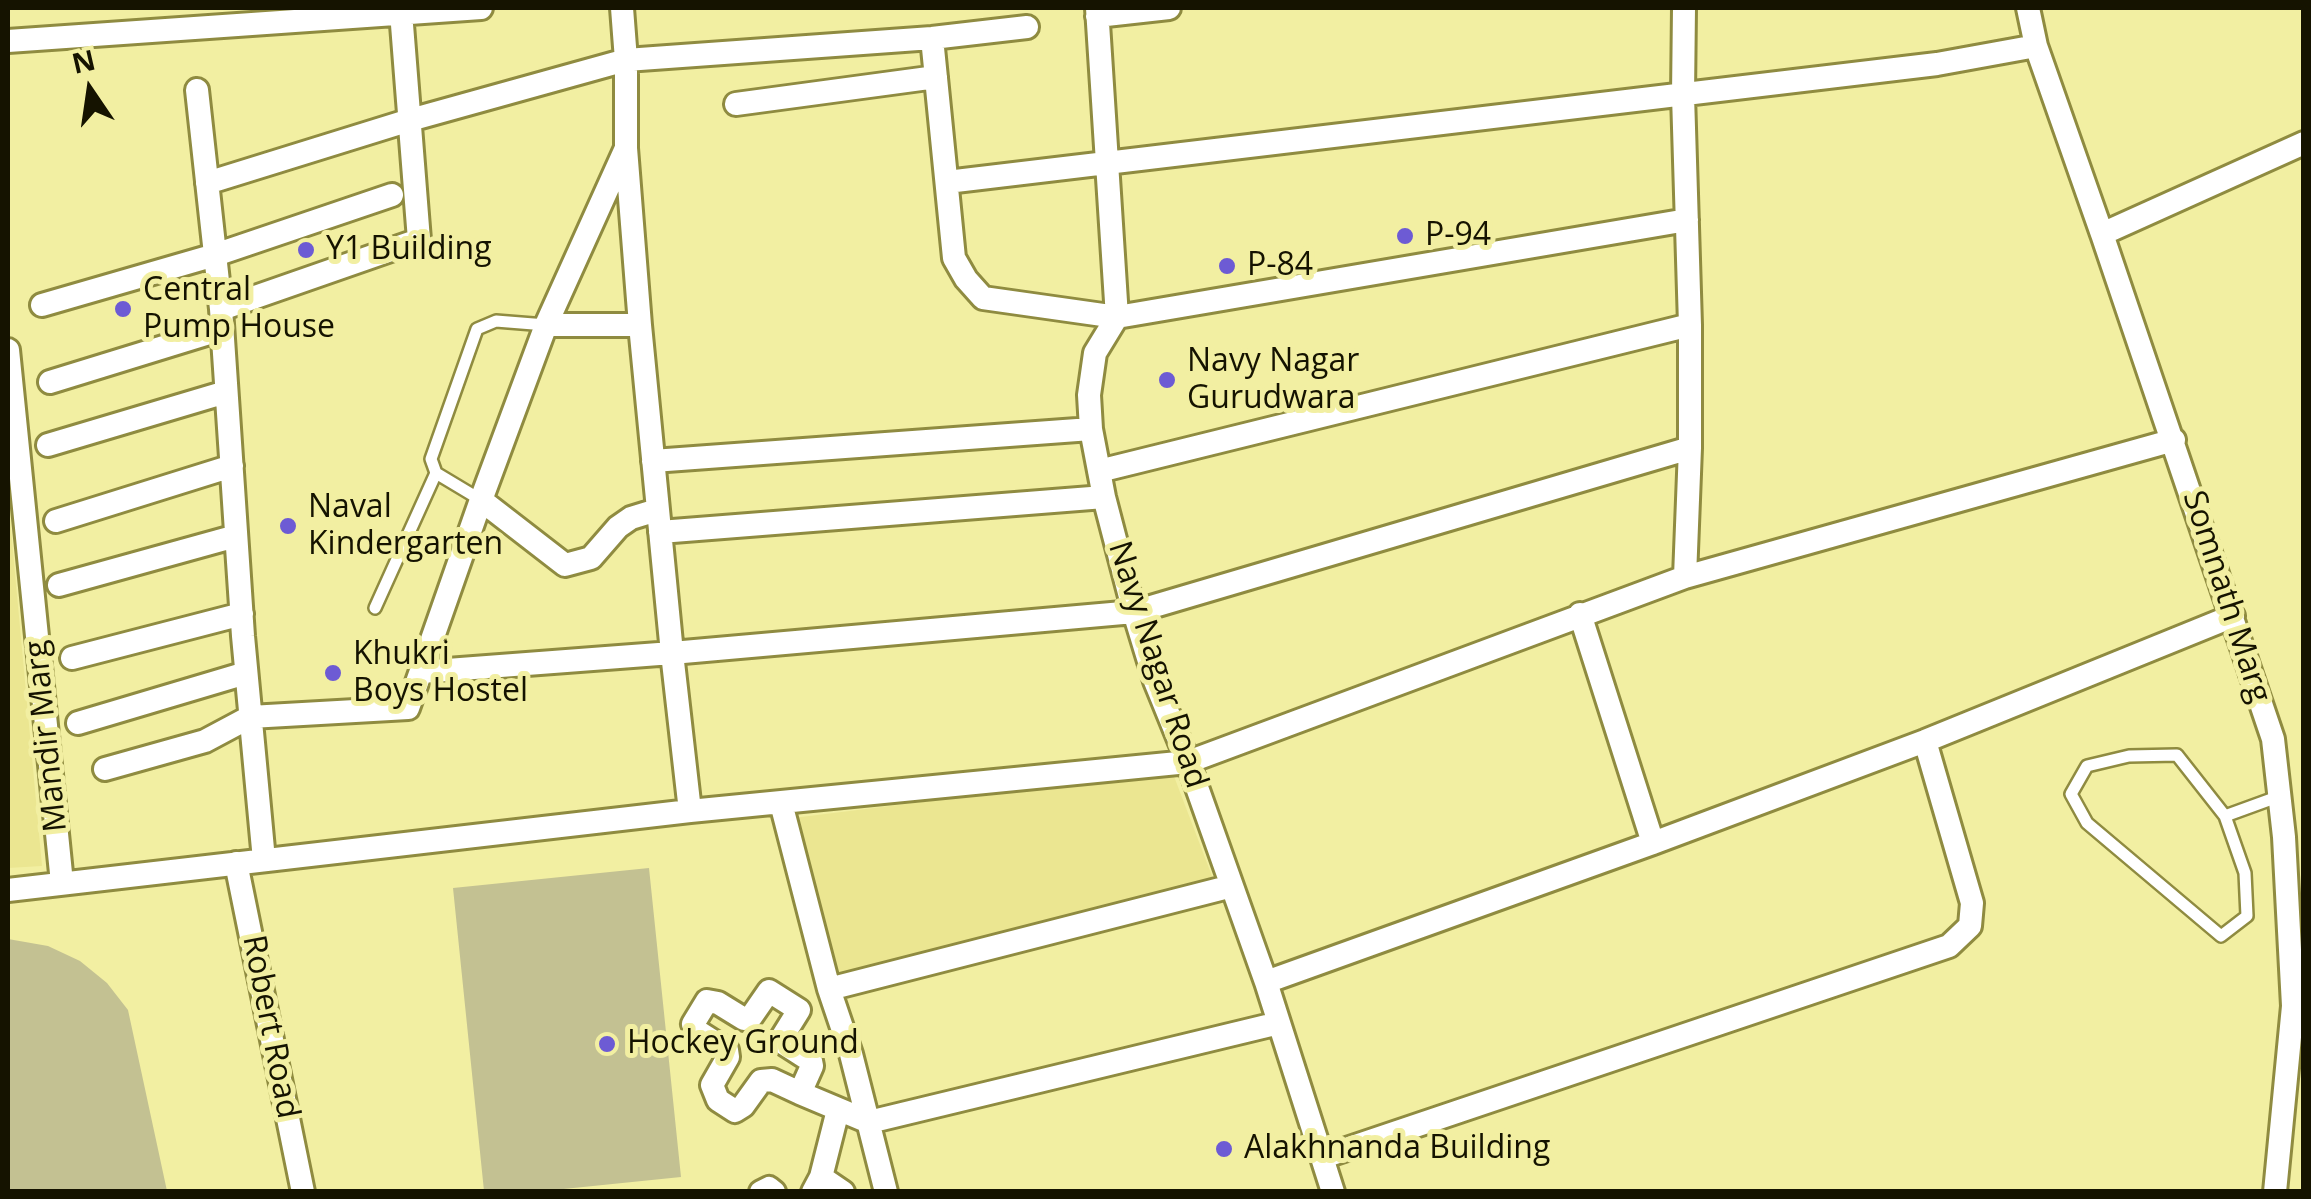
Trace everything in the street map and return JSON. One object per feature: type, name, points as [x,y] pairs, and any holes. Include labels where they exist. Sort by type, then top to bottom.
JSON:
[{"type":"street","points":[[8,41],[481,8]]},
{"type":"street","points":[[622,8],[626,148],[640,325],[690,811]]},
{"type":"street","points":[[1117,317],[1097,12],[1169,8]]},
{"type":"street","points":[[1684,8],[1690,324],[1685,577]]},
{"type":"street","name":"Somnath Marg","points":[[2028,8],[2036,46],[2274,739],[2297,1032],[2275,1192]]},
{"type":"street","points":[[50,382],[419,240],[401,12]]},
{"type":"street","points":[[207,183],[410,120],[626,60],[932,38],[1027,27]]},
{"type":"street","points":[[932,38],[954,258],[984,298],[1117,317],[1687,220]]},
{"type":"street","points":[[946,182],[1938,64],[2036,46]]},
{"type":"street","points":[[736,104],[936,77]]},
{"type":"street","points":[[197,90],[221,319],[246,672],[264,860]]},
{"type":"street","points":[[2102,234],[2304,142]]},
{"type":"street","points":[[105,770],[204,742],[250,717],[408,708],[546,325],[626,148]]},
{"type":"street","points":[[42,305],[215,255],[392,195]]},
{"type":"street","name":"Navy Nagar Road","points":[[1117,317],[1095,353],[1089,395],[1104,497],[1155,681],[1266,982],[1332,1192]]},
{"type":"street","points":[[1099,471],[1690,324]]},
{"type":"street","points":[[546,325],[640,325]]},
{"type":"street","name":"Mandir Marg","points":[[8,350],[62,883]]},
{"type":"street","points":[[48,445],[226,392]]},
{"type":"street","points":[[653,461],[1092,429]]},
{"type":"street","points":[[8,890],[690,811],[1188,762],[1685,577],[2174,440]]},
{"type":"street","points":[[420,672],[1134,612],[1690,448]]},
{"type":"street","points":[[56,521],[232,466]]},
{"type":"street","points":[[480,500],[565,564],[590,558],[631,518],[659,521],[1104,497]]},
{"type":"street","points":[[59,585],[236,536]]},
{"type":"street","points":[[72,658],[242,614]]},
{"type":"street","points":[[1580,614],[1653,843]]},
{"type":"street","points":[[1266,982],[1925,741],[2232,616]]},
{"type":"street","points":[[78,722],[246,672]]},
{"type":"street","points":[[1323,1157],[1949,946],[1970,926],[1972,903],[1925,741]]},
{"type":"street","points":[[781,804],[829,989],[852,1054],[886,1192]]},
{"type":"street","name":"Robert Road","points":[[236,862],[303,1192]]},
{"type":"street","points":[[829,989],[1232,886]]},
{"type":"street","points":[[800,1094],[811,1061],[782,1043],[799,1010],[769,991],[751,1017],[744,1019],[718,1003],[707,1001],[693,1024],[697,1031],[727,1050],[728,1058],[712,1085],[718,1100],[735,1111],[744,1106],[761,1081],[772,1080],[800,1094],[869,1122],[1280,1023]]},
{"type":"street","points":[[838,1110],[817,1184],[843,1192]]},
{"type":"street","points":[[761,1192],[769,1188],[774,1192]]},
{"type":"lane","points":[[480,500],[436,473],[431,459],[476,330],[496,321],[546,325]]},
{"type":"lane","points":[[374,608],[436,473]]},
{"type":"lane","points":[[2177,755],[2225,816],[2244,873],[2247,916],[2222,936],[2087,823],[2071,794],[2087,766],[2129,756],[2177,755]]},
{"type":"lane","points":[[2225,816],[2280,796]]},
{"type":"shaded area","points":[[8,497],[42,866],[8,868]]},
{"type":"shaded area","points":[[1172,771],[1215,884],[833,982],[793,818]]},
{"type":"shaded area","points":[[649,868],[681,1177],[544,1191],[484,1191],[453,888]]},
{"type":"shaded area","points":[[8,939],[48,946],[80,961],[107,983],[128,1010],[167,1191],[8,1191]]},
{"type":"place","name":"P-94","points":[[1405,236]]},
{"type":"place","name":"Y1 Building","points":[[306,250]]},
{"type":"place","name":"P-84","points":[[1227,266]]},
{"type":"place","name":"Central Pump House","points":[[123,309]]},
{"type":"place","name":"Navy Nagar Gurudwara","points":[[1167,380]]},
{"type":"place","name":"Naval Kindergarten","points":[[288,526]]},
{"type":"place","name":"Khukri Boys Hostel","points":[[333,673]]},
{"type":"place","name":"Hockey Ground","points":[[607,1044]]},
{"type":"place","name":"Alakhnanda Building","points":[[1224,1149]]}]
